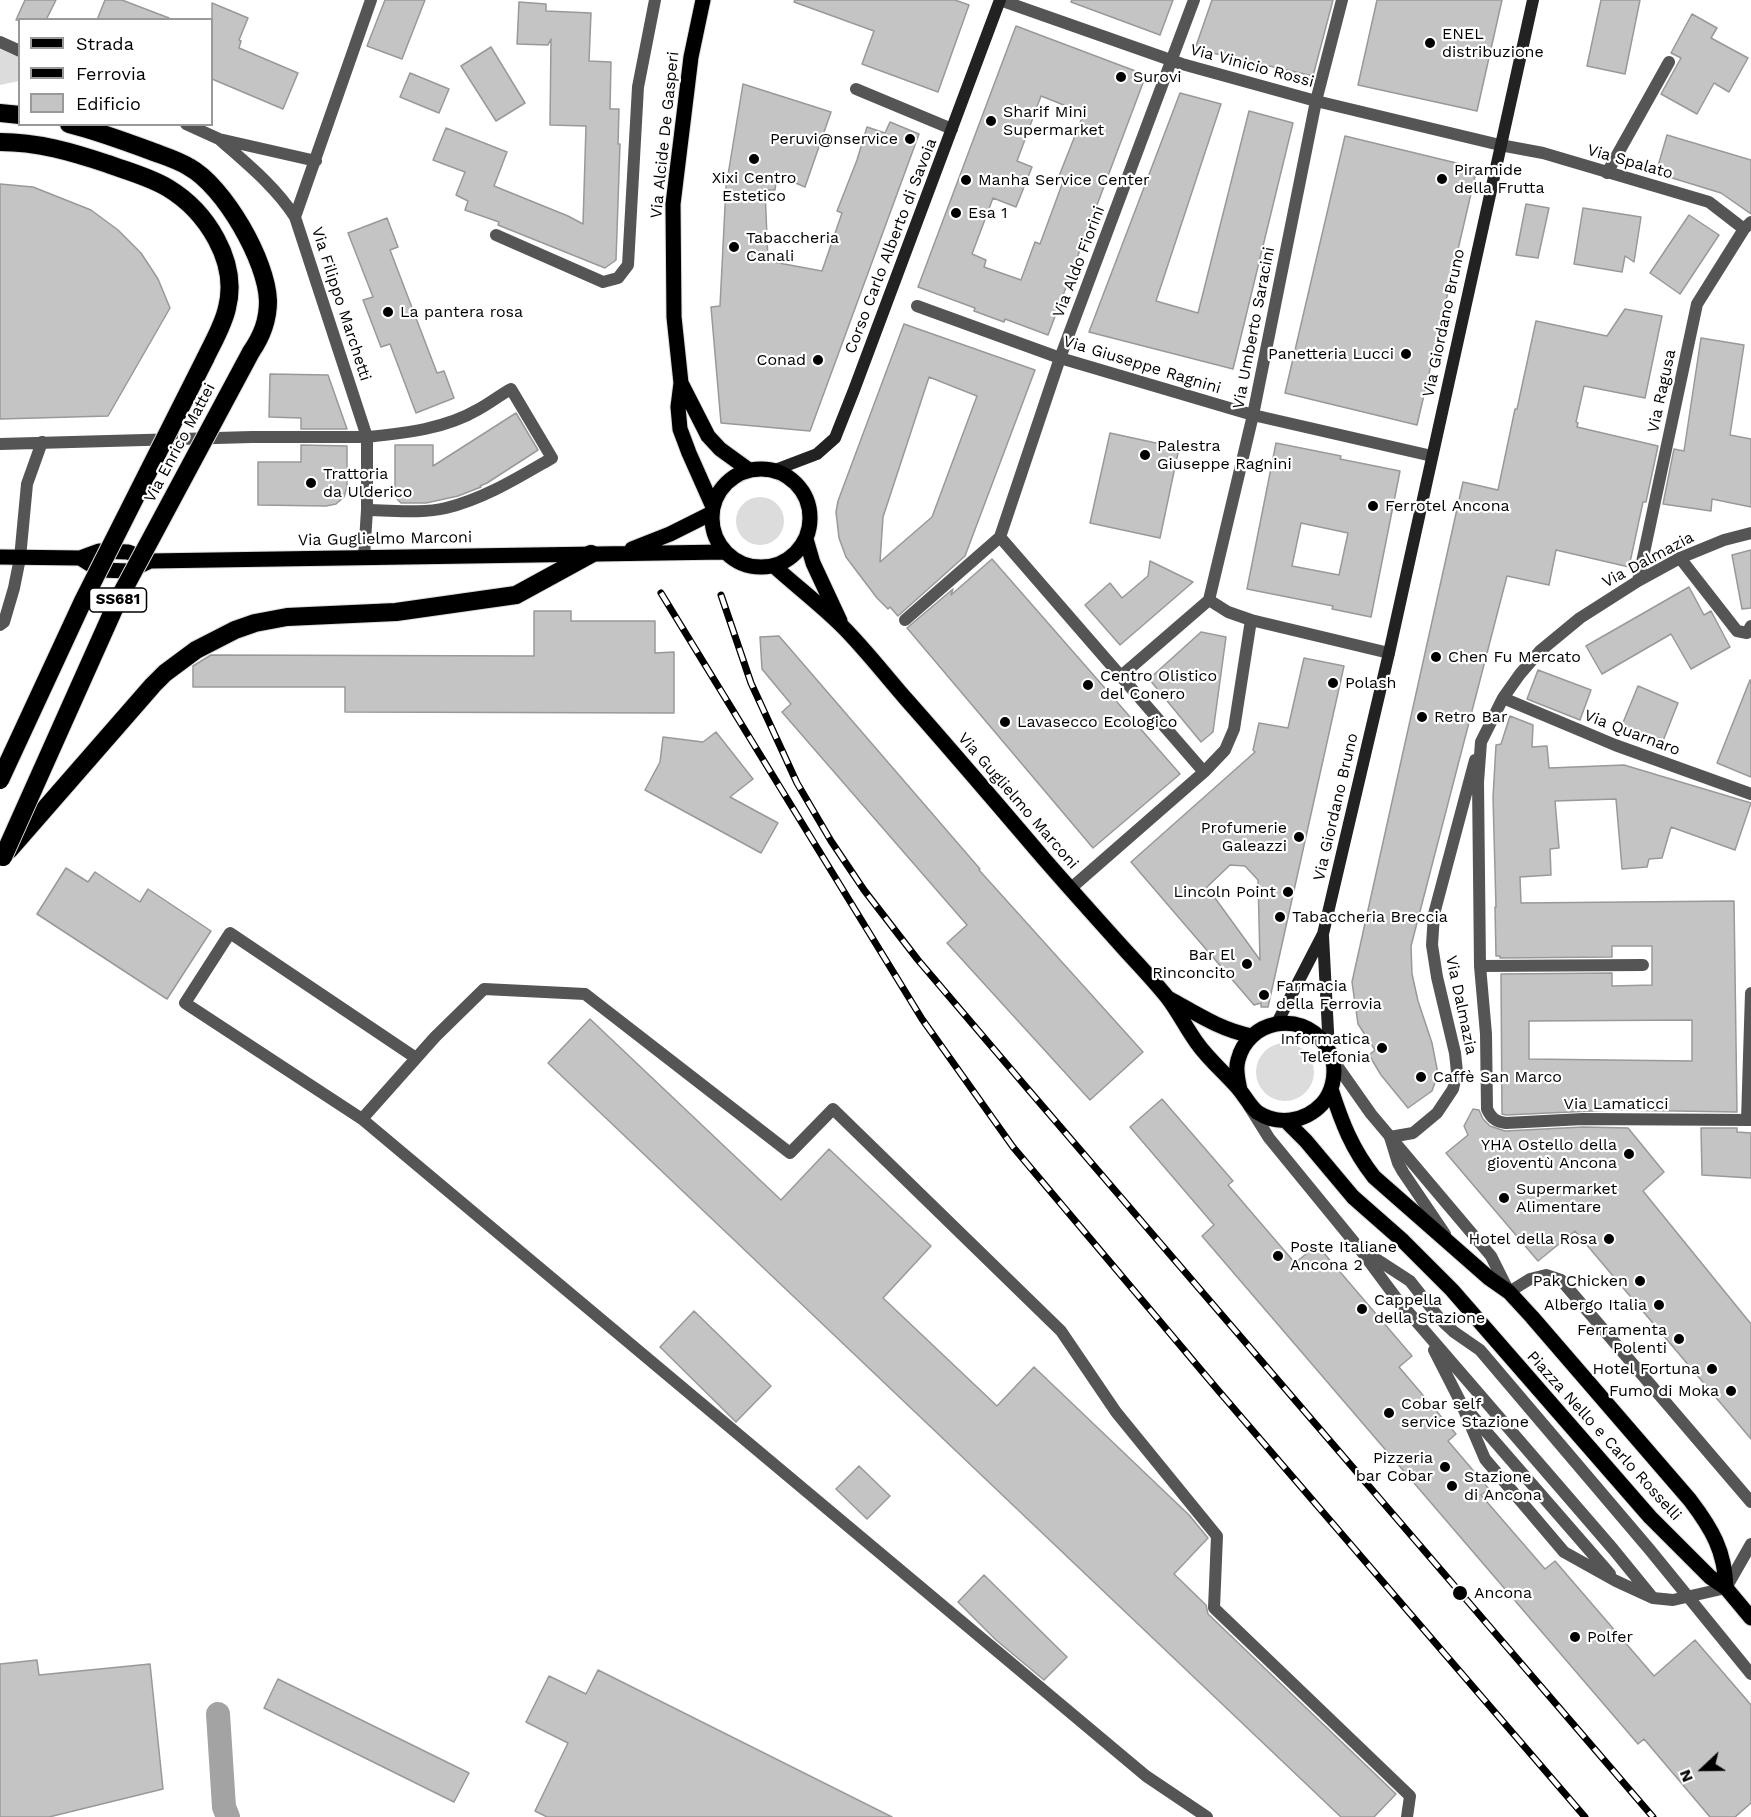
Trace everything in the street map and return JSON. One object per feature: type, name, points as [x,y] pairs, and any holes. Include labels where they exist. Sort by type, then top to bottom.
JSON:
[{"type":"highway","points":[[0,113],[18,115]]},
{"type":"highway","name":"Via Enrico Mattei","points":[[1,860],[118,600],[260,339],[267,316],[267,291],[255,255],[226,203],[201,176],[190,167],[162,155],[76,126]]},
{"type":"highway","name":"Via Enrico Mattei","points":[[0,142],[39,145],[70,152],[131,172],[167,187],[198,211],[213,234],[226,267],[229,297],[218,332],[83,601],[0,780]]},
{"type":"highway","name":"SS681","points":[[1,860],[153,685],[196,650],[235,630],[270,619],[396,612],[516,595],[591,554]]},
{"type":"main road","name":"Via Alcide De Gasperi","points":[[703,0],[691,57],[673,204],[674,317],[681,383],[678,407],[680,429],[712,510]]},
{"type":"main road","name":"Corso Carlo Alberto di Savoia","points":[[775,470],[817,454],[835,438],[1000,0]]},
{"type":"main road","name":"Via Giordano Bruno","points":[[1277,1023],[1323,934],[1389,653],[1533,0]]},
{"type":"main road","name":"Via Alcide De Gasperi","points":[[681,383],[708,436],[720,449],[749,470]]},
{"type":"main road","points":[[762,468],[775,470],[796,483],[807,500],[810,520],[806,539],[792,556],[774,566],[746,565],[725,552],[714,534],[712,510],[716,496],[729,479],[749,470],[762,468]]},
{"type":"main road","name":"Via Guglielmo Marconi","points":[[622,553],[670,534],[712,510]]},
{"type":"main road","name":"Via Guglielmo Marconi","points":[[806,539],[813,563],[842,627]]},
{"type":"main road","name":"Via Guglielmo Marconi","points":[[0,557],[80,558],[99,551],[128,552],[150,561],[725,552]]},
{"type":"main road","name":"Via Guglielmo Marconi","points":[[774,566],[842,627],[1167,997],[1198,1044],[1258,1113],[1271,1119],[1286,1121],[1353,1197],[1403,1241],[1462,1301]]},
{"type":"main road","name":"Via Giordano Bruno","points":[[1323,934],[1331,1055]]},
{"type":"main road","name":"Via Guglielmo Marconi","points":[[1167,997],[1215,1025],[1252,1036]]},
{"type":"main road","points":[[1252,1036],[1263,1028],[1277,1023],[1292,1023],[1306,1027],[1318,1035],[1331,1055],[1334,1075],[1331,1089],[1324,1102],[1313,1112],[1286,1121]]},
{"type":"main road","name":"Via Guglielmo Marconi","points":[[1244,1096],[1236,1076],[1237,1061],[1242,1047],[1252,1036]]},
{"type":"main road","points":[[1331,1089],[1344,1129],[1360,1160],[1374,1177],[1489,1278],[1509,1292]]},
{"type":"main road","name":"Piazza Nello e Carlo Rosselli","points":[[1509,1292],[1533,1317],[1701,1515],[1714,1537],[1724,1562],[1726,1588]]},
{"type":"main road","name":"Piazza Nello e Carlo Rosselli","points":[[1462,1301],[1650,1517],[1710,1577],[1726,1588]]},
{"type":"main road","points":[[1726,1588],[1751,1618]]},
{"type":"street","name":"Via Filippo Marchetti","points":[[364,557],[367,437],[295,217],[371,0]]},
{"type":"street","points":[[496,235],[603,282],[618,278],[623,272],[627,265],[638,87],[655,0]]},
{"type":"street","name":"Via Vinicio Rossi","points":[[1000,0],[1172,61],[1317,101],[1500,145]]},
{"type":"street","name":"Via Aldo Fiorini","points":[[1000,537],[1060,358],[1194,0]]},
{"type":"street","name":"Via Umberto Saracini","points":[[1209,600],[1253,415],[1317,101],[1342,0]]},
{"type":"street","points":[[0,42],[18,50]]},
{"type":"street","points":[[1607,172],[1669,62]]},
{"type":"street","points":[[856,89],[952,129]]},
{"type":"street","points":[[190,126],[219,139],[316,161]]},
{"type":"street","points":[[219,139],[276,191],[295,217]]},
{"type":"street","name":"Via Spalato","points":[[1500,145],[1543,153],[1709,202],[1747,225]]},
{"type":"street","name":"Via Ragusa","points":[[1638,581],[1697,304],[1747,225]]},
{"type":"street","name":"Via Giuseppe Ragnini","points":[[917,306],[1060,358],[1253,415],[1432,456]]},
{"type":"street","points":[[0,444],[367,437],[410,433],[440,426],[479,409],[511,388],[552,458],[510,482],[447,508],[366,510]]},
{"type":"street","points":[[0,625],[4,622],[14,588],[20,558],[27,484],[42,442]]},
{"type":"street","name":"Via Dalmazia","points":[[1390,1137],[1413,1133],[1437,1113],[1453,1089],[1457,1072],[1455,1053],[1435,966],[1432,945],[1434,914],[1468,782],[1481,742],[1503,698],[1540,651],[1580,618],[1638,581],[1680,558],[1724,540],[1751,533]]},
{"type":"street","points":[[905,620],[1000,537],[1204,772]]},
{"type":"street","points":[[1680,558],[1737,631],[1748,633],[1751,626]]},
{"type":"street","points":[[1121,676],[1209,600],[1228,612],[1251,620],[1389,653]]},
{"type":"street","points":[[1071,889],[1204,772],[1225,750],[1234,729],[1251,620]]},
{"type":"street","name":"Via Quarnaro","points":[[1503,698],[1615,746],[1751,794]]},
{"type":"street","name":"Via Dalmazia","points":[[1481,742],[1478,782],[1480,966],[1486,1034],[1487,1109]]},
{"type":"street","points":[[416,1058],[230,933],[185,1003],[362,1119],[1146,1776],[1207,1817]]},
{"type":"street","name":"Via Dalmazia","points":[[1480,966],[1643,965]]},
{"type":"street","points":[[362,1119],[416,1058],[484,989],[585,994],[790,1153],[833,1109],[1061,1331],[1116,1412],[1217,1536],[1214,1608],[1410,1796],[1407,1817]]},
{"type":"street","points":[[1749,1120],[1751,993]]},
{"type":"street","points":[[1331,1055],[1371,1114],[1491,1256],[1509,1292],[1530,1279],[1546,1275],[1561,1280],[1751,1502]]},
{"type":"street","name":"Via Guglielmo Marconi","points":[[1244,1096],[1269,1138],[1425,1332]]},
{"type":"street","name":"Via Lamaticci","points":[[1487,1109],[1490,1116],[1499,1122],[1506,1123],[1583,1119],[1749,1120]]},
{"type":"street","points":[[1390,1137],[1403,1172],[1452,1246]]},
{"type":"street","name":"Via Guglielmo Marconi","points":[[1359,1248],[1410,1281],[1440,1319],[1479,1350],[1650,1550],[1688,1598]]},
{"type":"street","points":[[1425,1332],[1461,1403],[1485,1459],[1564,1552],[1616,1581],[1653,1598],[1673,1600],[1726,1588],[1751,1544]]},
{"type":"street","points":[[1425,1332],[1653,1598]]},
{"type":"street","points":[[1461,1403],[1616,1581]]},
{"type":"street","points":[[1542,1496],[1556,1484]]},
{"type":"street","points":[[1688,1598],[1751,1674]]},
{"type":"shaded area","points":[[0,49],[18,57],[18,81],[0,85]]},
{"type":"shaded area","points":[[755,497],[765,497],[780,507],[784,521],[783,530],[774,541],[765,545],[755,545],[740,535],[736,526],[736,516],[746,501]]},
{"type":"shaded area","points":[[1285,1043],[1301,1048],[1309,1056],[1314,1072],[1309,1088],[1301,1096],[1285,1101],[1269,1096],[1261,1088],[1256,1072],[1261,1056],[1269,1048]]},
{"type":"building","points":[[25,0],[56,0],[47,18],[18,18],[16,20]]},
{"type":"building","points":[[105,0],[122,0],[169,18],[98,18]]},
{"type":"building","points":[[385,0],[425,0],[402,59],[367,46]]},
{"type":"building","points":[[795,0],[955,0],[969,5],[938,92],[862,64],[874,31],[794,2]]},
{"type":"building","points":[[1072,0],[1173,0],[1160,35],[1071,2]]},
{"type":"building","points":[[1212,0],[1333,0],[1313,76],[1195,49]]},
{"type":"building","name":"ENEL distribuzione","points":[[1377,0],[1502,0],[1477,111],[1358,85]]},
{"type":"building","points":[[1601,0],[1640,0],[1625,74],[1587,66]]},
{"type":"building","points":[[519,2],[546,4],[546,11],[591,13],[589,61],[611,62],[610,109],[619,109],[618,144],[620,144],[616,260],[605,268],[498,225],[499,222],[465,210],[468,201],[456,195],[465,172],[433,160],[446,128],[507,152],[494,186],[583,224],[586,126],[550,125],[551,39],[548,45],[517,44]]},
{"type":"building","points":[[212,3],[248,18],[239,40],[241,41],[239,48],[298,73],[283,109],[213,79]]},
{"type":"building","points":[[1692,14],[1717,28],[1711,38],[1748,58],[1729,92],[1714,83],[1697,114],[1661,94],[1681,58],[1671,53]]},
{"type":"building","points":[[1016,26],[1146,75],[1048,335],[1005,319],[1004,322],[974,311],[975,308],[918,287]],"holes":[[[1041,96],[1084,113],[1059,176],[1064,179],[1040,244],[1035,242],[1021,280],[984,267],[986,260],[972,254],[993,198],[1016,207],[1032,167],[1017,161]]]},
{"type":"building","points":[[491,47],[525,103],[496,121],[461,66]]},
{"type":"building","points":[[410,73],[449,89],[439,113],[400,97]]},
{"type":"building","points":[[743,84],[831,112],[805,187],[777,175],[775,190],[765,190],[768,261],[822,271],[842,213],[837,211],[867,127],[885,133],[890,122],[919,134],[810,431],[721,423],[711,307],[720,306],[726,187]]},
{"type":"building","points":[[1180,93],[1221,104],[1156,301],[1198,313],[1249,111],[1293,123],[1233,369],[1089,332]]},
{"type":"building","points":[[1667,135],[1751,160],[1751,214],[1721,193],[1656,173]]},
{"type":"building","points":[[1345,136],[1477,168],[1417,425],[1285,393]]},
{"type":"building","points":[[0,184],[33,187],[91,210],[118,230],[141,253],[158,279],[170,308],[108,416],[0,419]]},
{"type":"building","points":[[1526,204],[1549,208],[1538,258],[1516,255]]},
{"type":"building","points":[[1583,208],[1641,217],[1634,262],[1625,256],[1622,272],[1574,264]]},
{"type":"building","points":[[1689,215],[1719,235],[1680,294],[1650,273]]},
{"type":"building","points":[[387,218],[398,247],[390,250],[437,373],[444,371],[454,398],[416,413],[390,344],[381,347],[363,300],[373,297],[348,233]]},
{"type":"building","points":[[1625,309],[1662,316],[1645,398],[1584,386],[1576,422],[1577,427],[1658,446],[1629,567],[1556,550],[1549,585],[1507,576],[1411,946],[1412,974],[1432,1043],[1438,1074],[1432,1091],[1408,1108],[1381,1075],[1369,1055],[1375,1050],[1358,1024],[1352,982],[1463,482],[1498,490],[1536,321],[1607,336]]},
{"type":"building","points":[[904,324],[1035,370],[965,556],[898,616],[877,598],[846,557],[839,538],[836,512],[838,501]],"holes":[[[929,377],[977,396],[932,517],[880,562],[883,517]]]},
{"type":"building","points":[[1701,338],[1744,345],[1730,435],[1751,439],[1751,507],[1712,499],[1711,511],[1663,504],[1674,449],[1684,451]]},
{"type":"building","points":[[270,374],[328,375],[347,429],[301,429],[301,418],[269,417]]},
{"type":"building","points":[[516,413],[538,450],[481,487],[458,496],[426,503],[401,503],[395,496],[395,445],[433,445],[433,466]]},
{"type":"building","points":[[1110,433],[1179,448],[1160,538],[1090,523]]},
{"type":"building","points":[[1276,443],[1400,471],[1371,617],[1332,609],[1333,606],[1247,589]],"holes":[[[1301,523],[1348,533],[1339,575],[1292,566]]]},
{"type":"building","points":[[301,445],[347,446],[347,487],[344,497],[336,504],[326,506],[258,505],[258,462],[301,462]]},
{"type":"building","points":[[1751,550],[1751,608],[1742,609],[1732,555]]},
{"type":"building","points":[[992,559],[1180,774],[1093,848],[907,628],[953,589],[951,595]]},
{"type":"building","points":[[1150,561],[1193,582],[1120,645],[1085,605],[1110,583],[1122,598],[1148,576]]},
{"type":"building","points":[[1689,587],[1704,615],[1711,611],[1730,647],[1691,669],[1671,634],[1602,674],[1586,646]]},
{"type":"building","points":[[534,611],[571,611],[571,621],[655,621],[655,653],[674,652],[674,713],[345,712],[345,687],[193,687],[193,666],[211,655],[534,656]]},
{"type":"building","points":[[1201,632],[1226,637],[1213,732],[1201,742],[1149,679]]},
{"type":"building","points":[[779,636],[979,870],[1143,1052],[1090,1100],[947,943],[967,925],[782,712],[791,704],[762,669],[760,637]]},
{"type":"building","points":[[1304,658],[1344,666],[1268,1007],[1261,1007],[1261,1003],[1254,1005],[1131,862],[1255,752],[1253,750],[1259,723],[1288,728]],"holes":[[[1230,865],[1245,866],[1258,880],[1260,960],[1207,887]]]},
{"type":"building","points":[[1538,670],[1591,690],[1580,720],[1527,699]]},
{"type":"building","points":[[1751,680],[1751,777],[1717,763]]},
{"type":"building","points":[[1638,686],[1678,703],[1663,741],[1622,725]]},
{"type":"building","points":[[1510,716],[1533,725],[1532,747],[1547,746],[1549,768],[1624,765],[1751,803],[1735,850],[1671,827],[1662,858],[1649,859],[1647,867],[1622,869],[1616,799],[1555,801],[1559,848],[1550,849],[1551,875],[1520,877],[1521,903],[1734,901],[1737,1112],[1613,1110],[1502,1114],[1501,974],[1612,973],[1612,986],[1652,985],[1652,946],[1612,946],[1612,957],[1500,958],[1496,956],[1493,797],[1496,745],[1501,744]],"holes":[[[1692,1020],[1692,1061],[1529,1059],[1529,1021]]]},
{"type":"building","points":[[716,732],[753,779],[730,797],[778,823],[761,853],[645,790],[660,762],[663,737],[703,742]]},
{"type":"building","points":[[66,868],[88,882],[95,872],[140,902],[148,889],[211,931],[167,999],[37,914]]},
{"type":"building","points":[[590,1019],[781,1200],[829,1149],[931,1246],[883,1298],[997,1406],[1034,1367],[1189,1515],[1208,1538],[1174,1574],[1206,1605],[1208,1614],[1396,1794],[1374,1817],[1341,1817],[548,1063]]},
{"type":"building","name":"Stazione di Ancona","points":[[1162,1099],[1233,1181],[1228,1185],[1295,1263],[1317,1245],[1412,1356],[1399,1367],[1456,1434],[1448,1441],[1489,1489],[1481,1495],[1545,1569],[1555,1561],[1654,1676],[1695,1640],[1751,1705],[1751,1803],[1735,1817],[1710,1817],[1644,1739],[1638,1744],[1202,1236],[1214,1225],[1130,1127]]},
{"type":"building","points":[[1473,1109],[1479,1110],[1483,1119],[1490,1126],[1505,1131],[1583,1127],[1628,1128],[1664,1172],[1643,1191],[1751,1324],[1751,1439],[1575,1231],[1538,1261],[1446,1153],[1468,1135],[1464,1126]]},
{"type":"building","points":[[1701,1128],[1737,1128],[1737,1132],[1751,1133],[1751,1178],[1702,1175]]},
{"type":"building","points":[[694,1311],[771,1386],[736,1422],[660,1347]]},
{"type":"building","points":[[859,1466],[890,1496],[867,1519],[836,1489]]},
{"type":"building","points":[[984,1575],[1067,1657],[1044,1680],[996,1640],[958,1602]]},
{"type":"building","points":[[37,1660],[39,1675],[150,1664],[163,1789],[49,1817],[0,1817],[0,1664]]},
{"type":"building","points":[[598,1670],[892,1817],[547,1817],[535,1811],[568,1743],[526,1722],[549,1676],[586,1694]]},
{"type":"building","points":[[278,1679],[469,1773],[454,1802],[264,1708]]},
{"type":"waterway","points":[[218,1714],[224,1807],[228,1817]]},
{"type":"railway","points":[[661,593],[922,1019],[1013,1147],[1217,1389],[1585,1817]]},
{"type":"railway","points":[[721,595],[751,683],[797,783],[831,841],[864,890],[918,960],[1653,1817]]},
{"type":"place","name":"ENEL distribuzione","points":[[1430,43]]},
{"type":"place","name":"Surovi","points":[[1121,77]]},
{"type":"place","name":"Sharif Mini Supermarket","points":[[991,121]]},
{"type":"place","name":"Peruvi@nservice","points":[[910,139]]},
{"type":"place","name":"Xixi Centro Estetico","points":[[754,159]]},
{"type":"place","name":"Piramide della Frutta","points":[[1442,179]]},
{"type":"place","name":"Manha Service Center","points":[[966,180]]},
{"type":"place","name":"Esa 1","points":[[956,213]]},
{"type":"place","name":"Tabaccheria Canali","points":[[734,247]]},
{"type":"place","name":"La pantera rosa","points":[[388,312]]},
{"type":"place","name":"Panetteria Lucci","points":[[1406,354]]},
{"type":"place","name":"Conad","points":[[818,360]]},
{"type":"place","name":"Palestra Giuseppe Ragnini","points":[[1145,455]]},
{"type":"place","name":"Trattoria da Ulderico","points":[[311,483]]},
{"type":"place","name":"Ferrotel Ancona","points":[[1373,506]]},
{"type":"place","name":"Chen Fu Mercato","points":[[1436,657]]},
{"type":"place","name":"Polash","points":[[1333,683]]},
{"type":"place","name":"Centro Olistico del Conero","points":[[1088,685]]},
{"type":"place","name":"Retro Bar","points":[[1422,717]]},
{"type":"place","name":"Lavasecco Ecologico","points":[[1005,722]]},
{"type":"place","name":"Profumerie Galeazzi","points":[[1299,837]]},
{"type":"place","name":"Lincoln Point","points":[[1288,892]]},
{"type":"place","name":"Tabaccheria Breccia","points":[[1280,917]]},
{"type":"place","name":"Bar El Rinconcito","points":[[1247,964]]},
{"type":"place","name":"Farmacia della Ferrovia","points":[[1264,995]]},
{"type":"place","name":"Informatica Telefonia","points":[[1382,1048]]},
{"type":"place","name":"Caffè San Marco","points":[[1421,1077]]},
{"type":"place","name":"YHA Ostello della gioventù Ancona","points":[[1629,1154]]},
{"type":"place","name":"Supermarket Alimentare","points":[[1504,1198]]},
{"type":"place","name":"Hotel della Rosa","points":[[1609,1239]]},
{"type":"place","name":"Poste Italiane Ancona 2","points":[[1278,1256]]},
{"type":"place","name":"Pak Chicken","points":[[1640,1281]]},
{"type":"place","name":"Albergo Italia","points":[[1659,1305]]},
{"type":"place","name":"Cappella della Stazione","points":[[1362,1309]]},
{"type":"place","name":"Ferramenta Polenti","points":[[1679,1339]]},
{"type":"place","name":"Hotel Fortuna","points":[[1712,1369]]},
{"type":"place","name":"Fumo di Moka","points":[[1731,1391]]},
{"type":"place","name":"Cobar self service Stazione","points":[[1389,1413]]},
{"type":"place","name":"Pizzeria bar Cobar","points":[[1445,1467]]},
{"type":"place","name":"Stazione di Ancona","points":[[1452,1486]]},
{"type":"place","name":"Ancona","points":[[1460,1593]]},
{"type":"place","name":"Polfer","points":[[1575,1637]]}]
